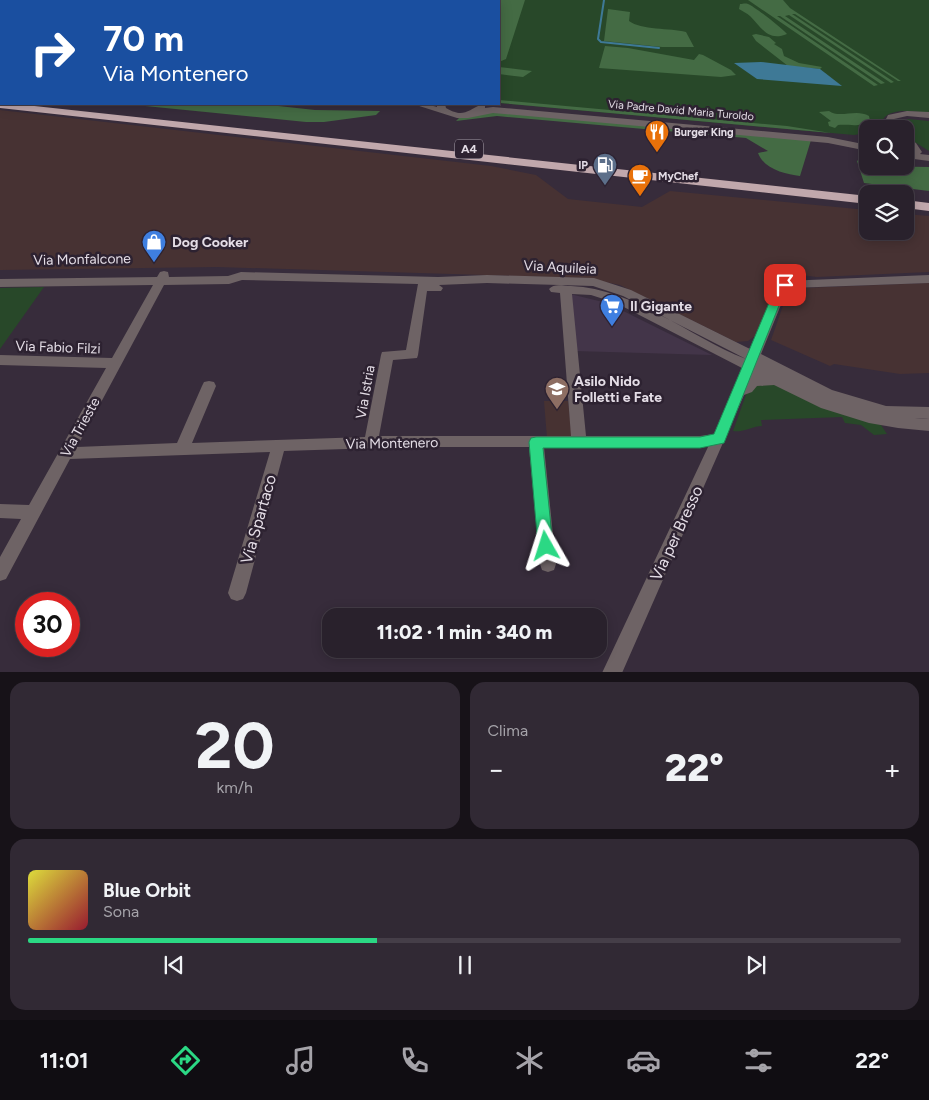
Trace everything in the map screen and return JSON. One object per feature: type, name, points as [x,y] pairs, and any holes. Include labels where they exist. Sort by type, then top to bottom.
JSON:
[{"type":"highway","name":"A4","points":[[9,105],[859,199]]},
{"type":"highway","name":"A4","points":[[55,105],[859,192]]},
{"type":"highway","points":[[914,197],[929,199]]},
{"type":"highway","points":[[914,205],[929,207]]},
{"type":"street","points":[[426,105],[443,107]]},
{"type":"street","points":[[476,112],[481,109],[482,105]]},
{"type":"street","name":"Via Padre David Maria Turoldo","points":[[500,105],[859,138]]},
{"type":"street","name":"Via Padre David Maria Turoldo","points":[[443,107],[460,115],[493,110],[809,138],[859,146]]},
{"type":"street","points":[[888,120],[893,116],[906,114],[929,117]]},
{"type":"street","points":[[899,120],[929,117]]},
{"type":"street","points":[[914,145],[929,153]]},
{"type":"street","points":[[914,157],[929,158]]},
{"type":"street","name":"Via Monfalcone","points":[[0,274],[163,277]]},
{"type":"street","name":"Via Aquileia","points":[[163,277],[229,280],[241,276],[438,281],[487,279],[594,282],[627,293],[726,343],[751,361]]},
{"type":"street","name":"Via Monfalcone","points":[[0,283],[163,277]]},
{"type":"street","name":"Via Trieste","points":[[0,573],[163,277]]},
{"type":"street","name":"Via per Bresso","points":[[611,672],[719,439],[780,291],[789,284],[929,279]]},
{"type":"street","name":"Via Aquileia","points":[[438,281],[456,285],[592,291],[620,300],[751,361]]},
{"type":"street","name":"Via Istria","points":[[371,442],[387,355],[412,355],[422,287],[448,288],[456,285]]},
{"type":"street","points":[[566,293],[579,442]]},
{"type":"street","points":[[726,343],[750,344],[761,339]]},
{"type":"street","name":"Via Fabio Filzi","points":[[0,360],[115,363]]},
{"type":"street","points":[[751,361],[777,380],[811,398],[857,415],[885,422],[929,422]]},
{"type":"street","points":[[751,361],[844,400],[929,422]]},
{"type":"street","points":[[738,392],[747,388],[753,381],[777,380]]},
{"type":"street","points":[[182,449],[209,386]]},
{"type":"street","name":"Via Montenero","points":[[66,452],[371,442],[700,442],[719,439]]},
{"type":"street","points":[[536,442],[548,564]]},
{"type":"street","name":"Via Spartaco","points":[[237,593],[278,446]]},
{"type":"street","points":[[0,511],[34,512]]},
{"type":"shaded area","points":[[0,110],[491,166],[536,175],[568,199],[642,207],[670,191],[859,209],[859,240],[914,240],[914,215],[929,216],[929,272],[817,277],[784,273],[755,336],[748,341],[736,342],[620,285],[586,278],[217,267],[0,270]]},
{"type":"shaded area","points":[[929,283],[929,373],[900,374],[834,364],[830,366],[771,340],[786,297],[802,288]]},
{"type":"shaded area","points":[[570,294],[607,303],[712,355],[574,351]]},
{"type":"shaded area","name":"Asilo Nido Folletti e Fate","points":[[544,401],[568,401],[572,438],[547,438]]},
{"type":"green space","points":[[500,0],[929,0],[929,113],[899,111],[893,112],[882,120],[859,120],[859,134],[500,103]]},
{"type":"green space","points":[[500,0],[525,0],[506,59],[500,62]]},
{"type":"green space","points":[[748,0],[783,0],[790,8],[901,81],[898,81],[795,14],[792,14],[894,82],[891,83],[789,15],[785,16],[885,83],[881,84],[780,16],[777,16],[878,85],[874,86]]},
{"type":"green space","points":[[740,4],[751,6],[787,34],[780,36],[770,35],[749,15],[739,9]]},
{"type":"green space","points":[[608,9],[630,12],[629,21],[634,24],[686,32],[694,47],[662,47],[604,41]]},
{"type":"green space","points":[[752,35],[769,37],[776,43],[774,44],[782,49],[784,56],[799,63],[822,67],[820,69],[788,66],[756,41]]},
{"type":"green space","points":[[605,46],[628,48],[694,60],[699,54],[731,70],[736,75],[721,77],[599,68]]},
{"type":"green space","points":[[500,67],[532,71],[523,77],[500,74]]},
{"type":"green space","points":[[500,100],[787,126],[831,133],[501,103]]},
{"type":"green space","points":[[135,105],[269,105],[315,110],[380,111],[376,115],[324,122],[306,122]]},
{"type":"green space","points":[[829,111],[838,114],[859,113],[869,116],[870,120],[859,120],[859,125],[838,125],[835,128],[829,126],[828,122],[831,121],[819,112]]},
{"type":"green space","points":[[490,112],[811,140],[800,176],[788,174],[770,167],[758,153],[768,151],[746,138],[497,116],[456,121],[459,118]]},
{"type":"green space","points":[[908,119],[929,121],[929,151],[914,142],[914,120],[906,120]]},
{"type":"green space","points":[[914,167],[929,167],[929,191],[914,189],[914,185],[864,183],[861,175],[914,175]]},
{"type":"green space","points":[[44,287],[0,349],[0,288]]},
{"type":"green space","points":[[771,382],[881,425],[887,434],[874,435],[861,425],[845,423],[842,417],[761,420],[762,426],[733,431],[748,389],[753,383]]},
{"type":"water","points":[[761,62],[820,69],[842,86],[757,79],[734,63]]},
{"type":"waterway","points":[[604,0],[598,39],[601,42],[659,48]]},
{"type":"place","name":"Burger King","points":[[657,153]]},
{"type":"place","name":"IP","points":[[605,186]]},
{"type":"place","name":"MyChef","points":[[640,197]]},
{"type":"place","name":"Dog Cooker","points":[[154,263]]},
{"type":"place","name":"Il Gigante","points":[[612,327]]},
{"type":"place","name":"Asilo Nido Folletti e Fate","points":[[557,410]]},
{"type":"route","points":[[546,546],[536,442],[700,442],[719,439],[780,291],[785,285]]}]
